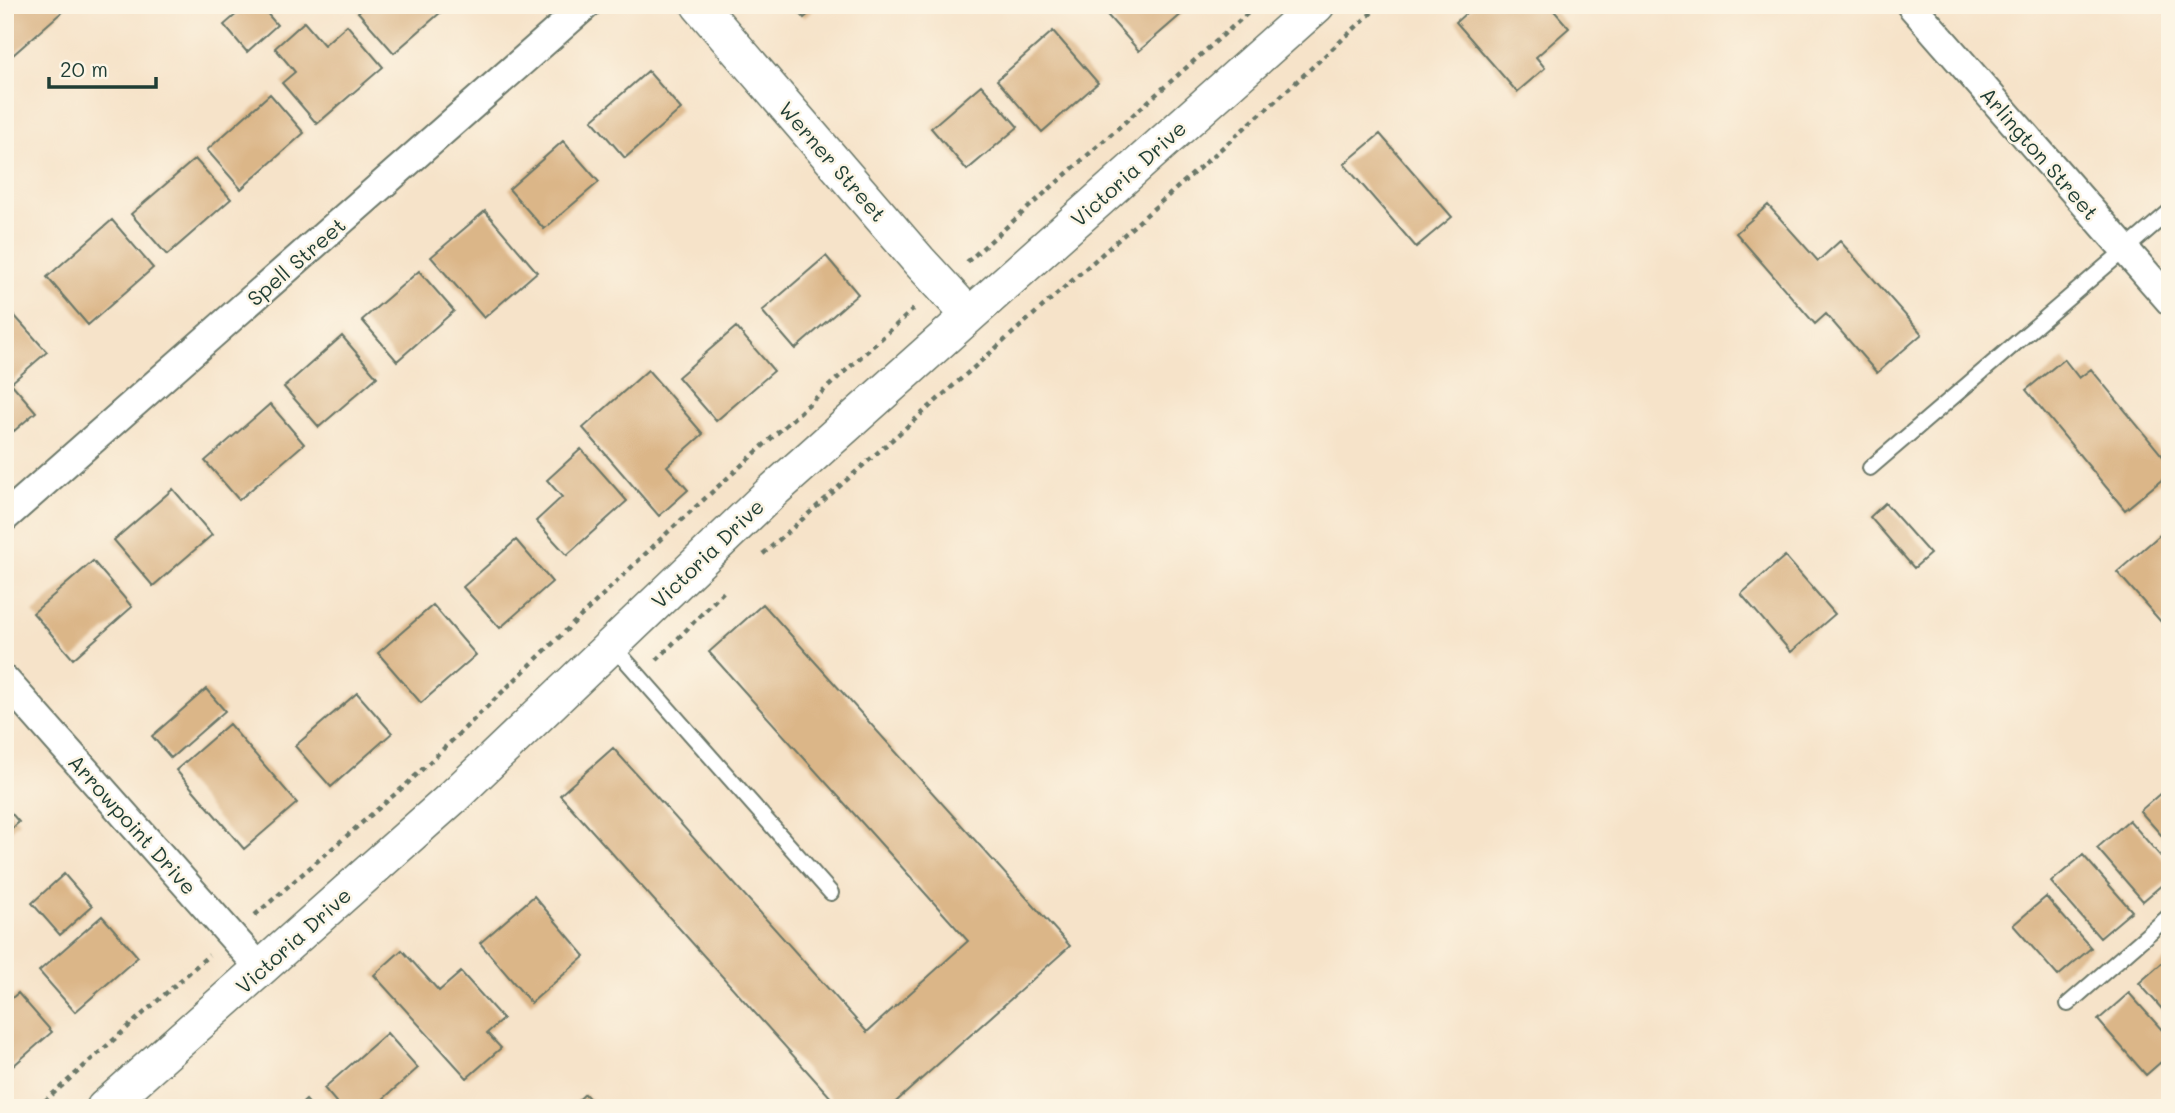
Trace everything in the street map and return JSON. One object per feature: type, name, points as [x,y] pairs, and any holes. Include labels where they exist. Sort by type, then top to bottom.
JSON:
[{"type":"street","name":"Spell Street","points":[[5,517],[586,5]]},
{"type":"street","name":"Werner Street","points":[[699,5],[969,314]]},
{"type":"street","name":"Victoria Drive","points":[[104,1108],[452,798],[775,489],[1317,5]]},
{"type":"street","name":"Arlington Street","points":[[1911,5],[2170,301]]},
{"type":"street","name":"Arrowpoint Drive","points":[[5,680],[261,969]]},
{"type":"lane","points":[[1870,468],[2170,211]]},
{"type":"lane","points":[[612,645],[831,893]]},
{"type":"lane","points":[[2068,1004],[2170,915]]},
{"type":"path","points":[[37,1108],[408,783],[668,532],[941,284],[1257,5]]},
{"type":"path","points":[[753,563],[1380,5]]},
{"type":"path","points":[[641,677],[734,581]]},
{"type":"building","points":[[5,5],[58,5],[63,11],[5,62]]},
{"type":"building","points":[[247,5],[260,5],[277,25],[247,52],[224,25]]},
{"type":"building","points":[[366,5],[449,5],[394,53],[358,12]]},
{"type":"building","points":[[793,5],[819,5],[804,18]]},
{"type":"building","points":[[1106,5],[1192,5],[1139,51],[1102,9]]},
{"type":"building","points":[[1475,5],[1549,5],[1569,28],[1536,57],[1545,68],[1517,92],[1456,22]]},
{"type":"building","points":[[304,22],[324,45],[347,25],[383,67],[317,124],[282,83],[295,72],[275,48]]},
{"type":"building","points":[[1053,31],[1098,83],[1042,132],[997,80]]},
{"type":"building","points":[[648,71],[681,109],[625,158],[592,120]]},
{"type":"building","points":[[981,85],[1018,127],[967,170],[931,128]]},
{"type":"building","points":[[270,94],[304,133],[241,189],[207,150]]},
{"type":"building","points":[[1380,134],[1452,217],[1416,247],[1344,164]]},
{"type":"building","points":[[563,141],[599,182],[544,229],[509,189]]},
{"type":"building","points":[[195,159],[231,199],[167,255],[131,214]]},
{"type":"building","points":[[1768,205],[1818,261],[1840,241],[1922,334],[1877,373],[1826,314],[1815,324],[1736,233]]},
{"type":"building","points":[[485,211],[537,272],[484,318],[431,257]]},
{"type":"building","points":[[112,220],[153,268],[88,325],[47,277]]},
{"type":"building","points":[[826,256],[858,294],[795,349],[762,311]]},
{"type":"building","points":[[419,271],[454,311],[397,361],[362,320]]},
{"type":"building","points":[[5,305],[47,352],[11,383],[36,412],[14,431],[5,421]]},
{"type":"building","points":[[736,327],[774,371],[716,421],[678,377]]},
{"type":"building","points":[[342,336],[377,377],[319,427],[284,387]]},
{"type":"building","points":[[2064,359],[2079,378],[2091,369],[2170,465],[2170,473],[2125,510],[2026,390]]},
{"type":"building","points":[[648,370],[703,434],[667,466],[688,490],[659,516],[583,428]]},
{"type":"building","points":[[270,404],[304,444],[239,500],[205,461]]},
{"type":"building","points":[[581,449],[627,501],[567,555],[536,521],[562,497],[547,480]]},
{"type":"building","points":[[173,489],[212,535],[153,586],[114,540]]},
{"type":"building","points":[[1885,503],[1930,554],[1914,568],[1870,517]]},
{"type":"building","points":[[2170,528],[2170,632],[2117,572]]},
{"type":"building","points":[[516,540],[552,582],[500,628],[463,587]]},
{"type":"building","points":[[1785,556],[1835,614],[1791,652],[1741,594]]},
{"type":"building","points":[[93,561],[132,607],[73,659],[33,613]]},
{"type":"building","points":[[763,604],[1070,946],[889,1108],[840,1108],[560,795],[613,748],[867,1032],[968,941],[709,652]]},
{"type":"building","points":[[433,605],[476,655],[421,703],[378,653]]},
{"type":"building","points":[[206,689],[225,711],[171,758],[152,736]]},
{"type":"building","points":[[357,693],[392,733],[331,787],[295,746]]},
{"type":"building","points":[[229,724],[297,803],[244,849],[176,770]]},
{"type":"building","points":[[2170,785],[2170,845],[2140,811]]},
{"type":"building","points":[[5,806],[19,822],[5,835]]},
{"type":"building","points":[[2129,820],[2170,867],[2170,878],[2143,901],[2097,848]]},
{"type":"building","points":[[2083,855],[2132,911],[2100,938],[2051,882]]},
{"type":"building","points":[[64,874],[92,906],[60,935],[32,903]]},
{"type":"building","points":[[534,896],[585,956],[531,1003],[480,943]]},
{"type":"building","points":[[2046,897],[2091,948],[2058,976],[2013,925]]},
{"type":"building","points":[[102,916],[138,957],[75,1012],[39,971]]},
{"type":"building","points":[[402,950],[439,991],[461,972],[503,1019],[487,1033],[501,1048],[467,1078],[374,975]]},
{"type":"building","points":[[2170,956],[2170,1018],[2139,983]]},
{"type":"building","points":[[18,993],[52,1032],[5,1073],[5,1004]]},
{"type":"building","points":[[2129,993],[2170,1039],[2170,1054],[2146,1075],[2098,1020]]},
{"type":"building","points":[[387,1033],[418,1068],[373,1108],[341,1108],[324,1088]]},
{"type":"building","points":[[585,1094],[598,1108],[570,1108]]},
{"type":"building","points":[[306,1100],[313,1108],[297,1108]]}]
